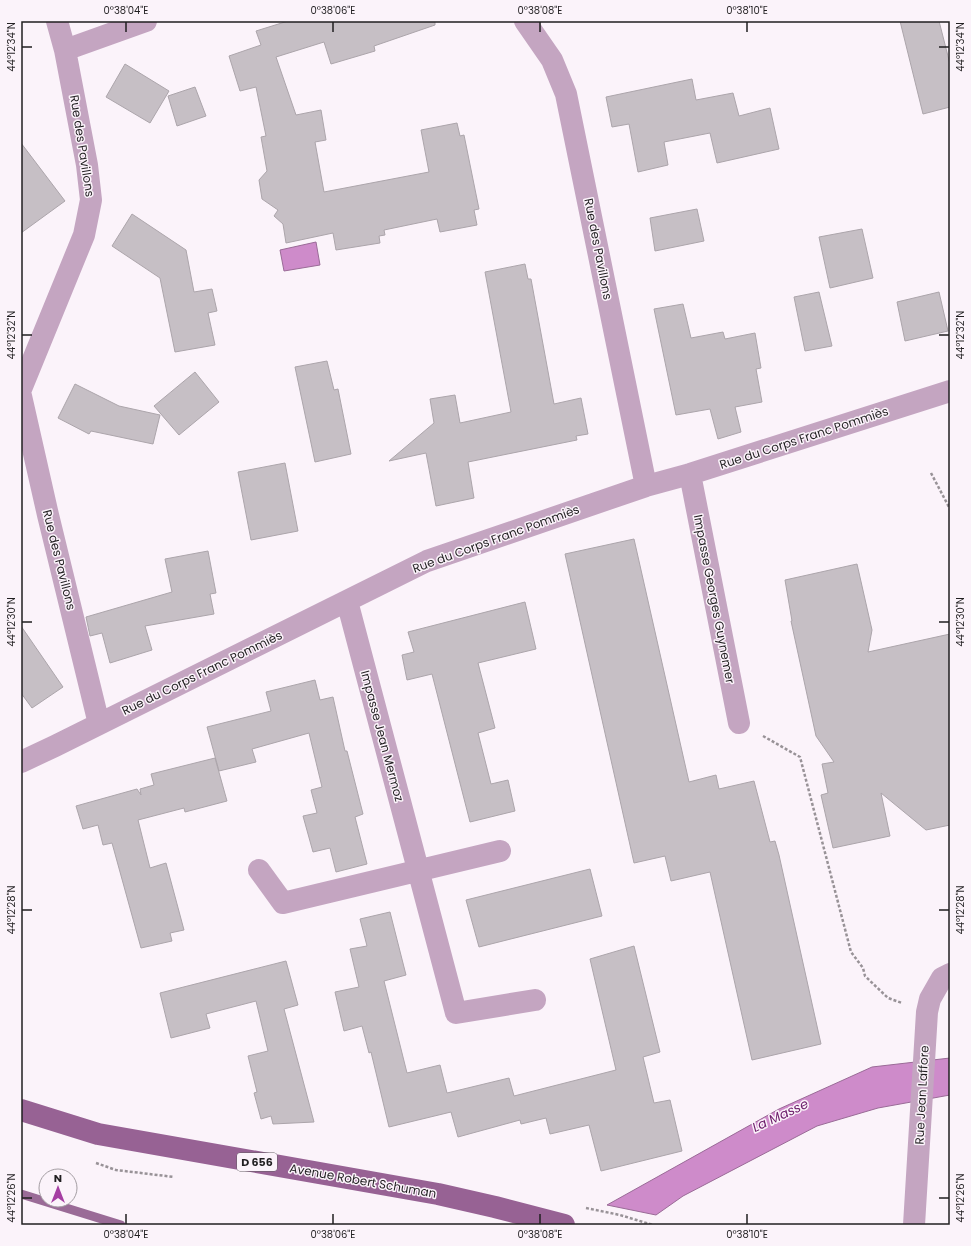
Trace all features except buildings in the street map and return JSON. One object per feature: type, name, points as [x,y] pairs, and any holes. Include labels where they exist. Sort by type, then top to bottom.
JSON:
[{"type":"main road","name":"Avenue Robert Schuman","points":[[21,1110],[98,1134],[438,1194],[564,1225]]},
{"type":"street","name":"Rue des Pavillons","points":[[21,389],[84,235],[91,200],[86,157],[65,50],[57,21]]},
{"type":"street","points":[[65,50],[146,21]]},
{"type":"street","name":"Rue des Pavillons","points":[[525,21],[552,60],[566,94],[646,486]]},
{"type":"street","name":"Rue du Corps Franc Pommiès","points":[[21,762],[427,561],[646,486],[690,474],[950,391]]},
{"type":"street","name":"Rue des Pavillons","points":[[21,396],[48,516],[99,724]]},
{"type":"street","name":"Impasse Georges Guynemer","points":[[690,474],[739,723]]},
{"type":"street","name":"Impasse Jean Mermoz","points":[[347,601],[456,1013],[535,1000]]},
{"type":"street","points":[[259,870],[283,903],[500,850]]},
{"type":"street","name":"Rue Jean Laffore","points":[[914,1225],[927,1012],[930,999],[942,978],[950,974]]},
{"type":"path","points":[[931,473],[950,509]]},
{"type":"path","points":[[739,723],[800,757],[851,952],[863,968],[865,976],[888,998],[927,1012]]},
{"type":"path","points":[[581,1207],[620,1215],[653,1225]]},
{"type":"water","points":[[316,242],[320,265],[284,271],[280,250]]},
{"type":"water","points":[[950,1058],[950,1095],[878,1108],[817,1126],[683,1196],[656,1215],[607,1205],[779,1109],[872,1067]]},
{"type":"waterway","name":"La Masse","points":[[21,1194],[121,1225]]}]
